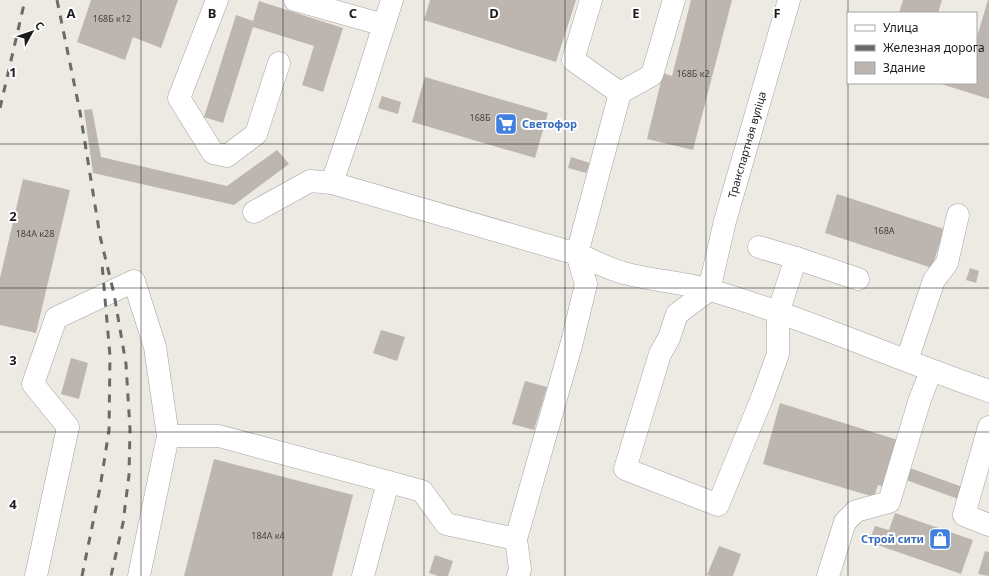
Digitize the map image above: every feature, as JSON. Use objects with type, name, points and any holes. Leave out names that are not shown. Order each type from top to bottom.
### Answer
[{"type":"street","points":[[218,0],[179,98],[213,153],[227,156],[256,134],[279,64]]},
{"type":"street","points":[[295,0],[384,25]]},
{"type":"street","points":[[332,183],[392,0]]},
{"type":"street","points":[[591,0],[573,60],[620,93]]},
{"type":"street","points":[[518,576],[520,569],[516,539],[572,342],[586,284],[576,254],[620,93],[652,75],[674,0]]},
{"type":"street","name":"Транспартная вуліца","points":[[709,290],[725,221],[789,0]]},
{"type":"street","points":[[254,212],[310,181],[332,183],[576,254],[624,273],[709,290],[778,313],[907,360],[931,371],[989,392]]},
{"type":"street","points":[[907,360],[934,280],[947,263],[958,215]]},
{"type":"street","points":[[759,247],[858,279]]},
{"type":"street","points":[[709,290],[677,314],[669,338],[660,354],[625,469],[718,505],[762,398],[778,354],[778,313],[796,258]]},
{"type":"street","points":[[36,576],[68,427],[33,384],[56,318],[134,281],[155,347],[168,436],[139,576]]},
{"type":"street","points":[[828,576],[845,522],[856,511],[889,502],[920,399],[931,371]]},
{"type":"street","points":[[989,427],[964,516],[989,524]]},
{"type":"street","points":[[168,436],[219,436],[422,491],[446,524],[516,539]]},
{"type":"street","points":[[363,576],[388,482]]},
{"type":"building","points":[[91,0],[178,0],[161,48],[133,37],[125,60],[77,42]]},
{"type":"building","points":[[430,0],[576,0],[556,62],[424,20]]},
{"type":"building","points":[[691,0],[732,0],[693,150],[647,139],[663,73],[672,76]]},
{"type":"building","points":[[903,0],[942,0],[938,12],[899,12]]},
{"type":"building","points":[[989,0],[989,99],[941,84],[977,84],[977,37]]},
{"type":"building","points":[[259,1],[343,28],[323,92],[302,85],[314,46],[253,27],[223,123],[204,117],[236,15],[253,21]]},
{"type":"building","points":[[425,77],[548,113],[535,158],[412,122]]},
{"type":"building","points":[[382,96],[401,102],[398,114],[378,108]]},
{"type":"building","points":[[92,109],[101,157],[227,186],[277,150],[289,164],[234,205],[93,173],[84,110]]},
{"type":"building","points":[[571,157],[590,163],[586,173],[568,168]]},
{"type":"building","points":[[23,179],[70,190],[36,333],[0,325],[0,278]]},
{"type":"building","points":[[837,194],[944,229],[932,268],[825,233]]},
{"type":"building","points":[[970,268],[979,271],[976,283],[966,280]]},
{"type":"building","points":[[381,330],[405,337],[397,361],[373,353]]},
{"type":"building","points":[[71,358],[88,363],[79,399],[61,394]]},
{"type":"building","points":[[525,381],[547,387],[534,430],[512,424]]},
{"type":"building","points":[[780,403],[901,441],[889,488],[878,485],[874,497],[763,464]]},
{"type":"building","points":[[214,459],[353,495],[332,576],[184,576]]},
{"type":"building","points":[[910,468],[965,488],[961,500],[906,480]]},
{"type":"building","points":[[895,513],[973,540],[961,574],[869,542],[875,526],[889,530]]},
{"type":"building","points":[[719,546],[741,554],[733,576],[707,575]]},
{"type":"building","points":[[985,551],[989,552],[989,576],[978,574]]},
{"type":"building","points":[[435,555],[453,561],[448,576],[438,576],[429,573]]},
{"type":"railway","points":[[0,108],[25,0]]},
{"type":"railway","points":[[57,0],[80,112],[100,236],[114,294],[126,364],[130,429],[129,475],[123,523],[111,576]]},
{"type":"railway","points":[[82,576],[100,488],[109,430],[110,356],[102,264]]},
{"type":"place","name":"Светофор","points":[[506,124]]},
{"type":"place","name":"Строй сити","points":[[940,539]]}]
